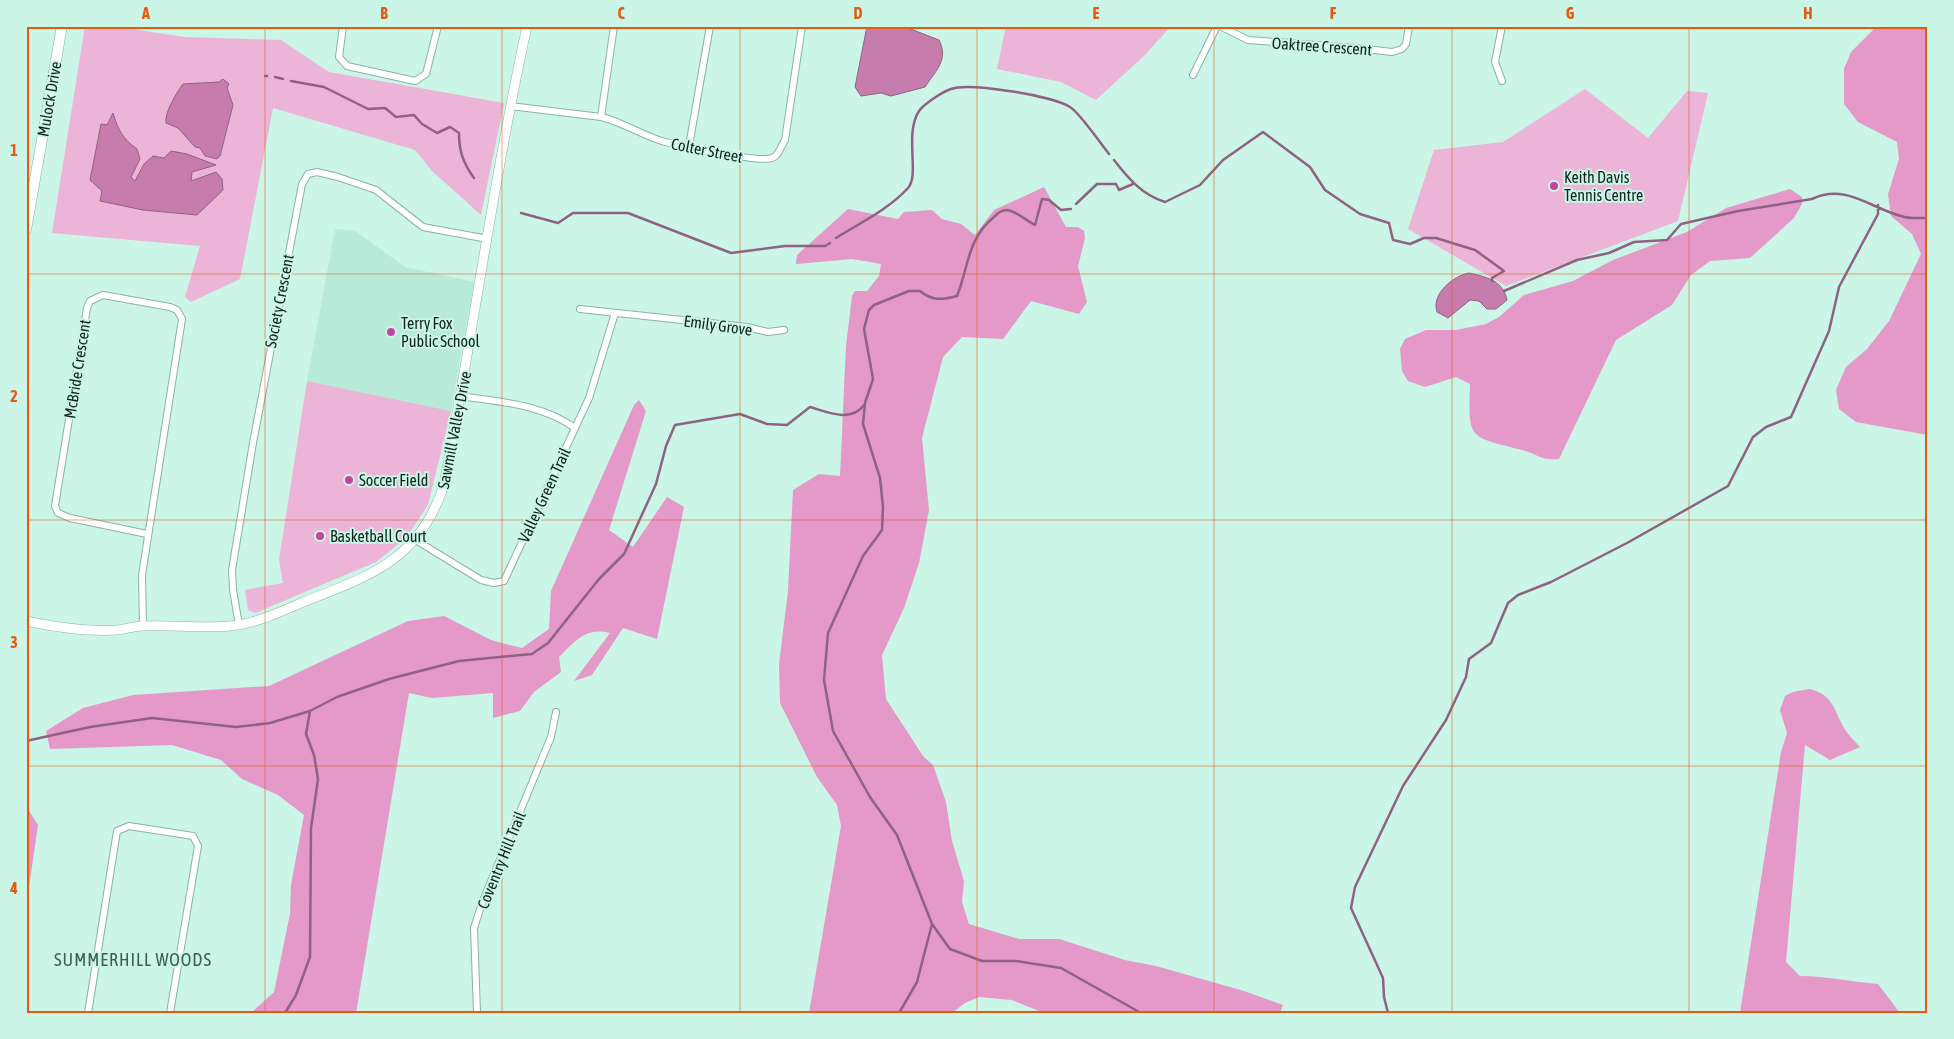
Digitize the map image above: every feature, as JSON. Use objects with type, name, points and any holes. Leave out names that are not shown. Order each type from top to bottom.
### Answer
[{"type":"main road","name":"Mulock Drive","points":[[26,230],[62,26]]},
{"type":"street","points":[[343,26],[339,57],[347,66],[415,81],[426,74],[438,26]]},
{"type":"street","name":"Sawmill Valley Drive","points":[[26,621],[85,630],[117,630],[143,626],[209,628],[239,625],[265,618],[354,583],[386,567],[414,539],[437,507],[444,485],[510,106],[527,26]]},
{"type":"street","points":[[600,117],[614,26]]},
{"type":"street","points":[[689,146],[710,26]]},
{"type":"street","name":"Colter Street","points":[[510,106],[600,117],[614,120],[665,142],[757,159],[773,158],[778,154],[785,140],[802,26]]},
{"type":"street","points":[[1193,75],[1218,26]]},
{"type":"street","name":"Oaktree Crescent","points":[[1218,26],[1248,40],[1392,52],[1402,49],[1406,44],[1409,26]]},
{"type":"street","points":[[1502,26],[1495,60],[1496,71],[1502,81]]},
{"type":"street","name":"Society Crescent","points":[[239,625],[233,590],[232,570],[258,416],[302,184],[308,174],[316,172],[338,176],[376,190],[423,227],[488,239]]},
{"type":"street","name":"McBride Crescent","points":[[143,626],[141,594],[147,534],[182,319],[177,310],[170,306],[103,296],[90,301],[87,308],[55,506],[58,513],[70,518],[147,534]]},
{"type":"street","points":[[580,309],[615,313]]},
{"type":"street","name":"Emily Grove","points":[[615,313],[747,327],[765,332],[784,330]]},
{"type":"street","name":"Valley Green Trail","points":[[414,539],[481,580],[494,583],[504,581],[589,398],[615,313]]},
{"type":"street","points":[[461,396],[540,410],[575,428]]},
{"type":"street","name":"Coventry Hill Trail","points":[[477,1013],[474,928],[550,736],[556,712]]},
{"type":"street","points":[[88,1013],[117,831],[129,826],[192,836],[198,846],[170,1013]]},
{"type":"shaded area","points":[[85,26],[113,26],[184,37],[281,40],[329,72],[504,103],[481,215],[432,171],[415,150],[273,108],[240,279],[191,302],[185,297],[200,246],[52,233]]},
{"type":"shaded area","points":[[867,26],[903,26],[939,40],[943,53],[942,59],[925,87],[891,96],[881,93],[861,96],[855,87]]},
{"type":"shaded area","points":[[1006,26],[1171,26],[1146,54],[1096,100],[1061,82],[997,69]]},
{"type":"shaded area","points":[[1877,26],[1928,26],[1928,435],[1856,422],[1839,409],[1836,390],[1846,367],[1867,349],[1889,321],[1921,254],[1912,234],[1891,216],[1888,194],[1899,159],[1897,142],[1858,122],[1844,104],[1844,69],[1851,52]]},
{"type":"shaded area","points":[[223,79],[229,84],[227,88],[233,105],[220,156],[217,159],[205,156],[200,148],[195,147],[178,128],[166,123],[166,119],[172,103],[183,84],[219,82]]},
{"type":"shaded area","name":"Keith Davis Tennis Centre","points":[[1585,89],[1648,138],[1687,91],[1708,93],[1678,221],[1506,286],[1408,229],[1434,150],[1503,142]]},
{"type":"shaded area","points":[[113,113],[122,134],[137,149],[140,159],[131,177],[135,181],[144,164],[153,156],[164,158],[171,151],[187,154],[216,165],[192,172],[191,181],[216,172],[222,179],[223,190],[197,215],[143,210],[100,201],[102,191],[90,180],[101,124],[107,125]]},
{"type":"shaded area","points":[[1044,187],[1066,227],[1078,227],[1084,231],[1085,238],[1078,266],[1087,302],[1079,314],[1031,301],[1003,339],[962,337],[943,357],[922,438],[929,510],[919,563],[904,608],[882,655],[886,699],[923,756],[933,765],[946,802],[952,841],[964,881],[962,902],[969,924],[1019,939],[1059,939],[1125,960],[1156,966],[1244,991],[1283,1005],[1280,1013],[1044,1013],[1012,1000],[979,997],[965,1003],[952,1013],[809,1013],[841,826],[837,805],[817,777],[780,703],[779,664],[788,591],[793,490],[819,474],[840,476],[846,346],[852,296],[855,291],[867,291],[879,276],[881,264],[852,259],[796,264],[797,255],[848,209],[898,219],[904,212],[932,210],[942,219],[961,224],[975,235],[994,210]]},
{"type":"shaded area","points":[[1790,189],[1802,197],[1802,204],[1794,218],[1750,258],[1710,261],[1691,275],[1672,305],[1616,340],[1559,459],[1543,458],[1491,442],[1475,433],[1470,416],[1470,384],[1456,377],[1425,387],[1408,381],[1402,371],[1400,349],[1405,339],[1426,330],[1456,330],[1486,324],[1499,317],[1524,295],[1573,281],[1613,260],[1687,232],[1726,208]]},
{"type":"shaded area","name":"Terry Fox Public School","points":[[335,229],[355,231],[405,267],[474,282],[451,411],[307,381]]},
{"type":"shaded area","points":[[1469,273],[1493,280],[1502,288],[1507,300],[1496,309],[1487,309],[1479,301],[1470,300],[1448,318],[1437,312],[1436,305],[1440,293],[1450,282]]},
{"type":"shaded area","points":[[307,381],[451,411],[428,505],[406,538],[376,562],[255,613],[248,610],[245,590],[283,583],[279,560]]},
{"type":"shaded area","points":[[639,400],[646,411],[609,530],[633,547],[667,497],[684,507],[657,639],[623,628],[592,675],[574,681],[610,633],[594,632],[587,634],[576,641],[559,657],[561,672],[534,692],[520,711],[493,718],[493,693],[432,698],[409,693],[356,1013],[251,1013],[274,992],[290,914],[291,885],[304,815],[278,795],[242,779],[221,760],[172,745],[50,749],[46,731],[83,708],[133,695],[269,686],[408,621],[444,616],[491,640],[522,648],[549,629],[551,591],[634,405]]},
{"type":"shaded area","points":[[1809,689],[1817,691],[1828,699],[1846,731],[1860,747],[1830,760],[1805,745],[1786,962],[1800,976],[1878,984],[1900,1013],[1740,1013],[1781,752],[1787,733],[1780,710],[1785,696],[1793,692]]},
{"type":"shaded area","points":[[26,806],[38,825],[26,908]]},
{"type":"waterway","points":[[275,77],[283,79]]},
{"type":"waterway","points":[[291,81],[324,87],[368,109],[385,108],[396,117],[414,115],[422,124],[437,133],[450,127],[459,133],[462,157],[474,178]]},
{"type":"waterway","points":[[836,238],[883,209],[908,188],[913,174],[912,142],[915,120],[919,111],[925,105],[938,95],[951,89],[975,87],[1011,91],[1061,103],[1070,107],[1079,115],[1109,154]]},
{"type":"waterway","points":[[1114,160],[1142,190],[1165,202],[1200,185],[1223,160],[1263,132],[1310,167],[1325,190],[1360,214],[1389,223],[1393,240],[1410,244],[1424,238],[1436,238],[1475,250],[1504,271],[1492,278],[1492,281]]},
{"type":"waterway","points":[[1076,204],[1097,184],[1116,184],[1119,190],[1133,184]]},
{"type":"waterway","points":[[1504,291],[1577,260],[1609,253],[1634,242],[1667,240],[1681,224],[1738,211],[1812,199],[1824,195],[1847,195],[1904,217],[1928,218]]},
{"type":"waterway","points":[[1071,209],[1061,210],[1049,200],[1042,199],[1035,225],[1014,212],[1001,211],[985,225],[979,234],[970,253],[957,296],[937,299],[929,297],[920,291],[909,291],[874,305],[869,310],[864,329],[873,379],[865,403],[863,424],[880,478],[883,507],[882,530],[863,556],[828,633],[824,680],[833,731],[870,797],[897,835],[932,924],[950,949],[982,961],[1016,961],[1061,968],[1141,1013]]},
{"type":"waterway","points":[[1388,1013],[1384,997],[1383,978],[1351,908],[1355,887],[1403,786],[1446,720],[1466,677],[1469,659],[1491,643],[1508,603],[1518,595],[1551,582],[1627,543],[1728,486],[1753,437],[1766,427],[1791,417],[1829,331],[1839,287],[1878,214],[1878,205]]},
{"type":"waterway","points":[[521,213],[558,223],[573,213],[628,213],[731,253],[785,246],[825,246],[830,243]]},
{"type":"waterway","points":[[26,741],[90,727],[152,718],[236,727],[270,723],[310,711],[337,697],[389,679],[459,661],[532,654],[548,643],[599,579],[624,554],[656,484],[666,446],[675,425],[740,414],[767,424],[787,425],[810,407],[838,415],[846,415],[852,414],[864,405]]},
{"type":"waterway","points":[[285,1013],[296,995],[310,957],[311,828],[318,779],[314,755],[306,734],[310,711]]},
{"type":"waterway","points":[[899,1013],[917,982],[932,924]]},
{"type":"place","name":"Keith Davis Tennis Centre","points":[[1554,186]]},
{"type":"place","name":"Terry Fox Public School","points":[[391,332]]},
{"type":"place","name":"Soccer Field","points":[[349,480]]},
{"type":"place","name":"Basketball Court","points":[[320,536]]},
{"type":"district","name":"SUMMERHILL WOODS","points":[[133,959]]}]
